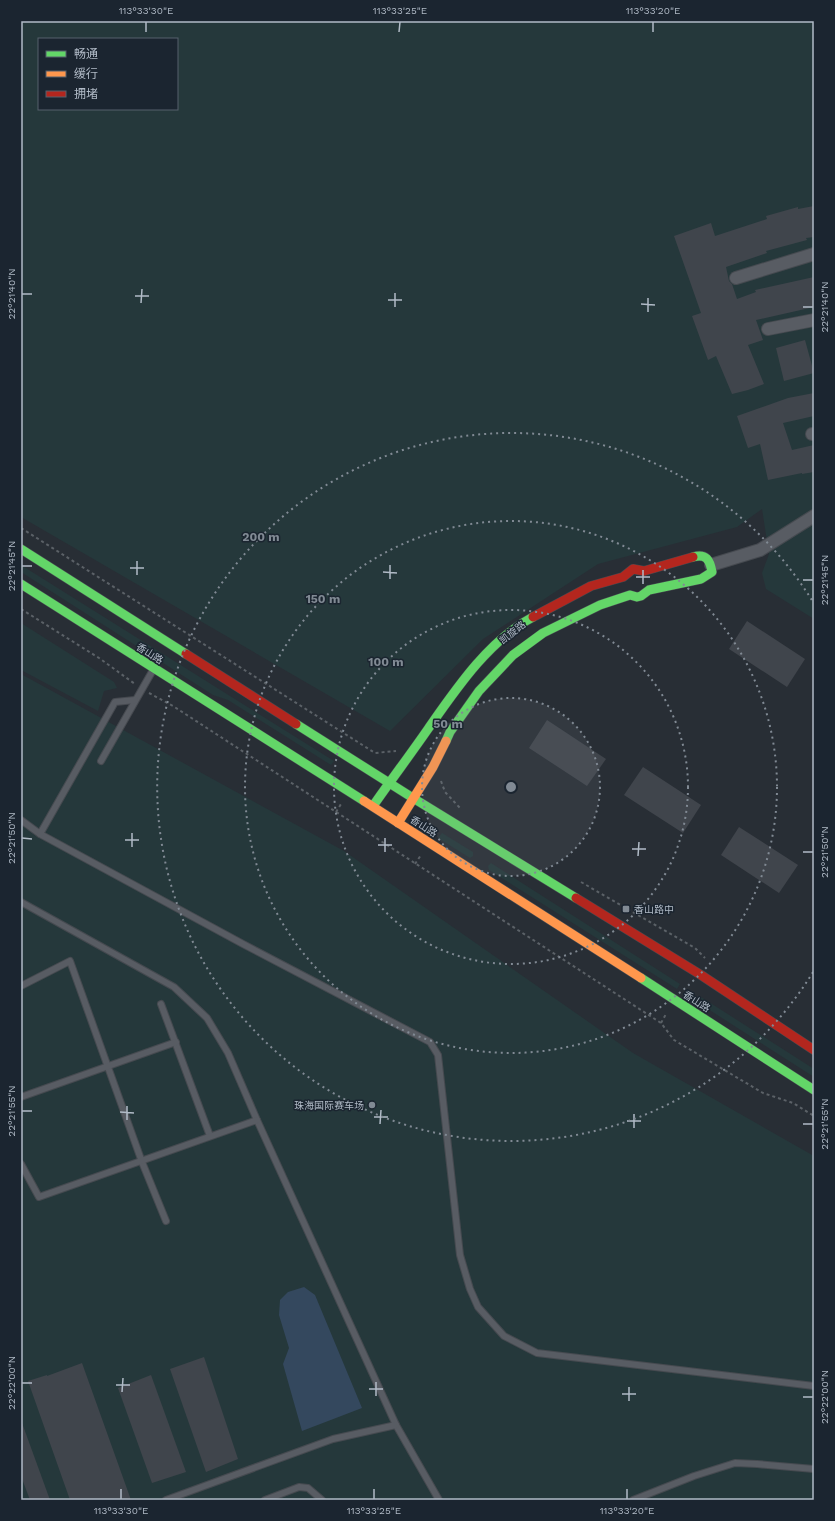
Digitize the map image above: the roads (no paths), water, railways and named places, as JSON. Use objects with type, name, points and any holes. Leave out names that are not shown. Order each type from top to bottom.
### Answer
[{"type":"main road","name":"香山路","points":[[21,549],[413,798],[701,975],[814,1050]]},
{"type":"main road","name":"凯旋路","points":[[373,806],[450,698],[490,650],[518,625],[591,586],[623,578],[629,570],[638,568],[644,571],[700,556],[707,558],[711,565],[712,572],[701,579],[649,590],[641,596],[637,597],[630,595],[600,605],[543,633],[513,655],[479,691],[450,732],[433,766],[398,823]]},
{"type":"main road","name":"香山路","points":[[21,584],[373,806],[814,1090]]},
{"type":"street","points":[[736,278],[814,254]]},
{"type":"street","points":[[768,329],[814,320]]},
{"type":"street","points":[[711,565],[760,550],[814,516]]},
{"type":"street","points":[[644,571],[651,581],[649,590]]},
{"type":"street","points":[[623,578],[623,587],[630,595]]},
{"type":"lane","points":[[101,761],[154,668]]},
{"type":"lane","points":[[40,834],[115,702],[135,700]]},
{"type":"lane","points":[[21,820],[40,834],[243,944],[430,1042],[438,1055],[460,1255],[470,1289],[478,1307],[504,1336],[537,1354],[814,1386]]},
{"type":"lane","points":[[21,902],[174,986],[206,1018],[225,1047],[396,1425],[438,1500]]},
{"type":"lane","points":[[21,986],[70,961],[142,1162],[166,1221]]},
{"type":"lane","points":[[161,1004],[210,1136]]},
{"type":"lane","points":[[21,1097],[176,1042]]},
{"type":"lane","points":[[21,1164],[39,1197],[142,1162],[257,1120]]},
{"type":"lane","points":[[166,1500],[333,1439],[396,1425]]},
{"type":"lane","points":[[633,1500],[694,1476],[735,1463],[814,1469]]},
{"type":"lane","points":[[265,1500],[299,1487],[308,1488],[322,1500]]},
{"type":"water","points":[[304,1287],[315,1295],[362,1408],[302,1431],[283,1364],[289,1348],[279,1315],[280,1300],[288,1292]]},
{"type":"place","name":"香山路中","points":[[626,909]]},
{"type":"place","name":"珠海国际赛车场","points":[[372,1105]]}]
